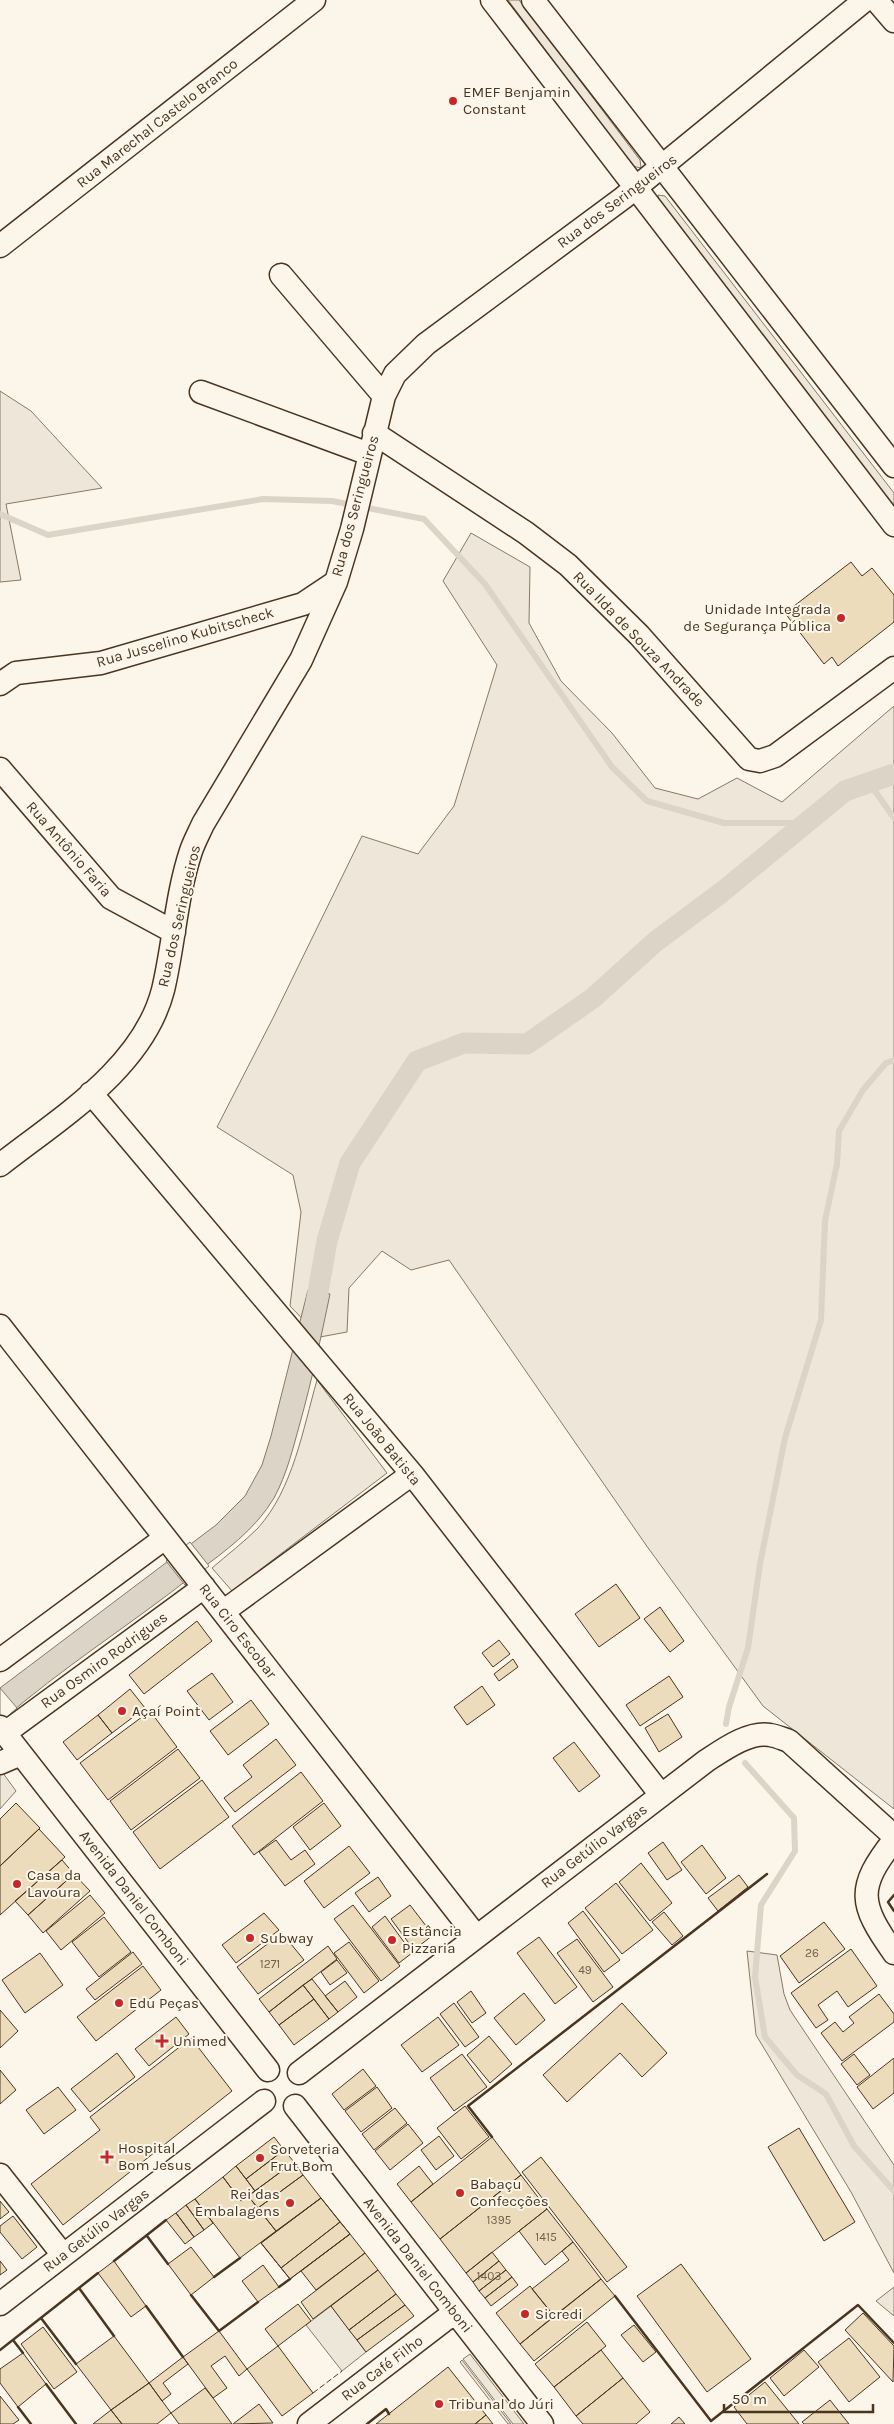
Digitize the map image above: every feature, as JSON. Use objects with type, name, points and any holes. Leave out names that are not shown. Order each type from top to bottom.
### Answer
[{"type":"street","name":"Rua Marechal Castelo Branco","points":[[0,246],[314,0]]},
{"type":"street","points":[[492,0],[894,525]]},
{"type":"street","points":[[533,0],[894,466]]},
{"type":"street","name":"Rua dos Seringueiros","points":[[0,1165],[91,1093],[130,1055],[146,1031],[162,991],[191,851],[204,824],[301,660],[336,582],[352,528],[384,396],[395,374],[426,344],[662,168],[865,0]]},
{"type":"street","points":[[876,0],[894,21]]},
{"type":"street","points":[[281,275],[384,396]]},
{"type":"street","points":[[200,392],[369,454]]},
{"type":"street","name":"Rua Ilda de Souza Andrade","points":[[374,433],[526,532],[568,565],[639,635],[749,759],[760,761],[775,756],[894,668]]},
{"type":"street","name":"Rua Juscelino Kubitscheck","points":[[0,684],[16,673],[102,663],[303,604],[336,582]]},
{"type":"street","name":"Rua Antônio Faria","points":[[0,769],[112,898],[174,932]]},
{"type":"street","name":"Rua João Batista","points":[[91,1093],[412,1474],[661,1795]]},
{"type":"street","name":"Rua Ciro Escobar","points":[[0,1326],[476,1936]]},
{"type":"street","points":[[224,1611],[412,1474]]},
{"type":"street","points":[[0,1660],[170,1544]]},
{"type":"street","name":"Rua Osmiro Rodrigues","points":[[3,1730],[200,1582]]},
{"type":"street","name":"Avenida Daniel Comboni","points":[[3,1730],[268,2070]]},
{"type":"street","name":"Rua Getúlio Vargas","points":[[299,2073],[720,1751],[751,1737],[769,1734],[789,1740],[894,1836]]},
{"type":"street","points":[[0,1763],[21,1754]]},
{"type":"street","points":[[894,1840],[880,1858],[868,1879],[867,1900],[872,1923],[894,1953]]},
{"type":"street","points":[[280,2065],[294,2068],[299,2073],[304,2084],[304,2090],[295,2106],[279,2110],[264,2101],[261,2095],[260,2082],[268,2070],[280,2065]]},
{"type":"street","name":"Rua Getúlio Vargas","points":[[0,2304],[264,2101]]},
{"type":"street","name":"Avenida Daniel Comboni","points":[[295,2106],[542,2424]]},
{"type":"street","points":[[0,2175],[64,2255]]},
{"type":"street","name":"Rua Café Filho","points":[[309,2424],[455,2312]]},
{"type":"shaded area","points":[[508,0],[519,0],[640,160],[641,168],[632,166]]},
{"type":"shaded area","points":[[658,195],[665,196],[894,493],[894,508],[659,202]]},
{"type":"shaded area","points":[[0,391],[31,411],[102,488],[6,504],[21,580],[0,582]]},
{"type":"shaded area","points":[[471,533],[530,567],[529,623],[561,681],[612,733],[655,788],[698,799],[737,778],[782,802],[894,706],[894,1809],[763,1706],[646,1545],[449,1260],[411,1270],[382,1251],[349,1288],[347,1332],[320,1337],[290,1306],[301,1212],[293,1175],[217,1127],[273,1018],[362,836],[418,854],[454,806],[497,665],[443,581]]},
{"type":"shaded area","points":[[308,1290],[330,1294],[312,1375],[292,1451],[279,1489],[266,1510],[249,1530],[228,1548],[172,1592],[47,1683],[0,1722],[0,1688],[216,1525],[245,1496],[262,1465],[271,1436]]},
{"type":"shaded area","points":[[317,1380],[387,1473],[232,1591],[212,1568],[258,1528],[280,1495],[295,1458]]},
{"type":"shaded area","points":[[0,1769],[16,1791],[0,1809]]},
{"type":"shaded area","points":[[747,1951],[777,1955],[784,1994],[790,2010],[894,2165],[894,2273],[851,2192],[756,2035]]},
{"type":"shaded area","points":[[894,2287],[894,2316],[876,2301]]},
{"type":"shaded area","points":[[331,2306],[366,2352],[342,2371],[306,2325]]},
{"type":"shaded area","points":[[470,2354],[524,2424],[513,2424],[463,2359]]},
{"type":"shaded area","points":[[462,2360],[511,2424],[508,2424],[460,2362]]},
{"type":"pier","points":[[190,1542],[209,1566],[185,1585],[166,1561]]},
{"type":"pier","points":[[0,1688],[17,1708],[0,1723]]},
{"type":"building","name":"Unidade Integrada de Segurança Pública","points":[[851,562],[862,576],[872,568],[894,595],[894,622],[838,666],[832,657],[824,664],[785,613]]},
{"type":"building","points":[[616,1584],[640,1618],[599,1647],[575,1614]]},
{"type":"building","points":[[660,1607],[684,1641],[670,1652],[644,1619]]},
{"type":"building","points":[[197,1621],[212,1641],[144,1694],[129,1675]]},
{"type":"building","points":[[499,1640],[510,1654],[493,1667],[482,1653]]},
{"type":"building","points":[[513,1659],[518,1667],[499,1681],[494,1674]]},
{"type":"building","points":[[212,1673],[233,1702],[209,1720],[187,1691]]},
{"type":"building","points":[[669,1676],[683,1697],[640,1726],[626,1705]]},
{"type":"building","points":[[482,1686],[495,1705],[467,1725],[454,1707]]},
{"type":"building","name":"Açaí Point","points":[[130,1689],[145,1708],[112,1733],[98,1715]]},
{"type":"building","points":[[251,1700],[269,1724],[228,1755],[210,1731]]},
{"type":"building","points":[[150,1711],[177,1747],[108,1800],[80,1763]]},
{"type":"building","points":[[668,1714],[682,1737],[659,1752],[645,1728]]},
{"type":"building","points":[[98,1715],[112,1733],[77,1760],[63,1742]]},
{"type":"building","points":[[276,1739],[296,1765],[235,1812],[224,1798],[252,1777],[243,1765]]},
{"type":"building","points":[[574,1742],[600,1776],[579,1792],[553,1758]]},
{"type":"building","points":[[178,1749],[200,1778],[131,1830],[110,1801]]},
{"type":"building","points":[[301,1772],[323,1801],[254,1855],[232,1826]]},
{"type":"building","points":[[202,1780],[229,1817],[160,1869],[133,1832]]},
{"type":"building","points":[[16,1803],[40,1828],[0,1866],[0,1819]]},
{"type":"building","points":[[324,1803],[341,1826],[310,1850],[293,1827]]},
{"type":"building","name":"Casa da Lavoura","points":[[39,1829],[65,1857],[0,1915],[0,1866]]},
{"type":"building","points":[[276,1840],[291,1860],[305,1850],[315,1864],[285,1886],[259,1852]]},
{"type":"building","points":[[663,1842],[682,1870],[667,1880],[648,1853]]},
{"type":"building","points":[[702,1845],[726,1878],[706,1894],[681,1862]]},
{"type":"building","points":[[349,1846],[370,1873],[324,1908],[304,1881]]},
{"type":"building","points":[[62,1860],[74,1874],[28,1915],[15,1901]]},
{"type":"building","points":[[641,1863],[672,1903],[650,1921],[619,1882]]},
{"type":"building","points":[[74,1874],[90,1891],[43,1933],[28,1915]]},
{"type":"building","points":[[739,1875],[748,1887],[718,1911],[708,1898]]},
{"type":"building","points":[[378,1877],[391,1896],[369,1912],[355,1893]]},
{"type":"building","points":[[616,1883],[653,1930],[622,1954],[585,1908]]},
{"type":"building","points":[[90,1895],[105,1913],[61,1950],[46,1931]]},
{"type":"building","points":[[353,1905],[400,1966],[381,1981],[334,1919]]},
{"type":"building","points":[[410,1905],[433,1935],[414,1950],[391,1919]]},
{"type":"building","points":[[583,1911],[620,1960],[604,1972],[568,1923]]},
{"type":"building","points":[[664,1912],[683,1936],[672,1945],[652,1922]]},
{"type":"building","name":"Subway","points":[[264,1913],[279,1930],[236,1963],[222,1945]]},
{"type":"building","name":"Estância Pizzaria","points":[[385,1916],[412,1953],[399,1963],[372,1927]]},
{"type":"building","points":[[104,1917],[131,1952],[99,1977],[72,1942]]},
{"type":"building","points":[[824,1922],[845,1949],[799,1983],[780,1956]]},
{"type":"building","points":[[282,1933],[304,1960],[258,1994],[237,1967]]},
{"type":"building","points":[[539,1937],[577,1987],[555,2004],[517,1953]]},
{"type":"building","points":[[577,1939],[613,1987],[593,2002],[557,1953]]},
{"type":"building","points":[[349,1942],[379,1981],[364,1993],[334,1953]]},
{"type":"building","points":[[328,1946],[337,1959],[269,2012],[259,1999]]},
{"type":"building","points":[[851,1949],[877,1986],[848,2007],[837,1991],[818,2005],[828,2020],[816,2028],[791,1993]]},
{"type":"building","points":[[133,1952],[142,1964],[95,2000],[86,1989]]},
{"type":"building","points":[[40,1953],[63,1985],[25,2013],[2,1980]]},
{"type":"building","points":[[337,1960],[347,1973],[330,1985],[321,1972]]},
{"type":"building","name":"Edu Peças","points":[[143,1966],[161,1990],[96,2041],[77,2017]]},
{"type":"building","points":[[312,1979],[338,2012],[329,2019],[303,1985]]},
{"type":"building","points":[[345,1981],[357,1997],[338,2012],[325,1996]]},
{"type":"building","points":[[303,1985],[314,1999],[279,2025],[269,2012]]},
{"type":"building","points":[[471,1991],[486,2013],[472,2023],[457,2002]]},
{"type":"building","points":[[524,1993],[545,2020],[516,2045],[494,2018]]},
{"type":"building","points":[[879,1994],[894,2014],[894,2022],[842,2061],[821,2033],[835,2022],[843,2032],[854,2023],[849,2017]]},
{"type":"building","points":[[314,1999],[329,2019],[294,2045],[279,2025]]},
{"type":"building","points":[[454,2003],[479,2037],[465,2047],[440,2014]]},
{"type":"building","points":[[622,2003],[667,2053],[642,2077],[620,2053],[567,2102],[543,2075]]},
{"type":"building","points":[[0,2010],[18,2031],[0,2048]]},
{"type":"building","name":"Unimed","points":[[176,2017],[189,2034],[149,2066],[135,2049]]},
{"type":"building","points":[[438,2017],[459,2045],[422,2072],[401,2045]]},
{"type":"building","points":[[489,2036],[512,2064],[490,2083],[467,2055]]},
{"type":"building","name":"Hospital Bom Jesus","points":[[191,2038],[232,2091],[63,2225],[31,2184],[100,2130],[90,2117]]},
{"type":"building","points":[[117,2053],[135,2077],[90,2112],[71,2089]]},
{"type":"building","points":[[462,2054],[487,2087],[454,2111],[430,2078]]},
{"type":"building","points":[[854,2054],[870,2075],[857,2085],[841,2064]]},
{"type":"building","points":[[894,2058],[894,2093],[873,2109],[857,2087]]},
{"type":"building","points":[[363,2069],[376,2086],[344,2110],[332,2094]]},
{"type":"building","points":[[0,2070],[16,2090],[0,2104]]},
{"type":"building","points":[[58,2087],[76,2110],[44,2134],[26,2110]]},
{"type":"building","points":[[377,2087],[392,2108],[361,2132],[345,2111]]},
{"type":"building","points":[[465,2106],[489,2137],[461,2159],[437,2128]]},
{"type":"building","points":[[395,2108],[407,2123],[374,2150],[362,2134]]},
{"type":"building","points":[[408,2124],[423,2143],[390,2170],[375,2151]]},
{"type":"building","points":[[799,2128],[855,2222],[824,2241],[768,2147]]},
{"type":"building","points":[[439,2136],[454,2156],[436,2170],[421,2150]]},
{"type":"building","name":"Sorveteria Frut Bom","points":[[274,2137],[284,2150],[246,2179],[236,2166]]},
{"type":"building","name":"Babaçu Confecções","points":[[492,2137],[521,2175],[440,2239],[411,2202]]},
{"type":"building","points":[[284,2150],[294,2162],[255,2191],[246,2179]]},
{"type":"building","points":[[541,2157],[627,2267],[607,2282],[522,2172]]},
{"type":"building","points":[[294,2162],[303,2175],[258,2208],[248,2196]]},
{"type":"building","points":[[236,2166],[255,2191],[241,2201],[223,2177]]},
{"type":"building","points":[[419,2166],[433,2184],[411,2202],[397,2184]]},
{"type":"building","name":"Rei das Embalagens","points":[[303,2175],[321,2198],[276,2231],[258,2208]]},
{"type":"building","points":[[521,2175],[547,2209],[466,2273],[440,2239]]},
{"type":"building","points":[[223,2177],[241,2201],[248,2196],[276,2231],[240,2258],[195,2199]]},
{"type":"building","points":[[321,2198],[340,2222],[281,2268],[261,2243]]},
{"type":"building","points":[[321,2198],[350,2234],[290,2279],[261,2243]]},
{"type":"building","points":[[195,2199],[213,2223],[204,2230],[186,2205]]},
{"type":"building","points":[[0,2201],[9,2212],[0,2219]]},
{"type":"building","points":[[186,2205],[204,2230],[194,2237],[176,2213]]},
{"type":"building","points":[[547,2209],[573,2242],[545,2265],[519,2231]]},
{"type":"building","points":[[176,2213],[194,2237],[185,2244],[166,2220]]},
{"type":"building","points":[[13,2216],[37,2247],[22,2259],[0,2232],[0,2226]]},
{"type":"building","points":[[340,2222],[350,2234],[290,2279],[281,2268]]},
{"type":"building","points":[[350,2234],[365,2253],[316,2290],[301,2271]]},
{"type":"building","points":[[573,2242],[601,2279],[554,2316],[532,2289],[569,2260],[562,2251]]},
{"type":"building","points":[[191,2247],[214,2277],[191,2295],[168,2264]]},
{"type":"building","points":[[492,2252],[499,2261],[473,2282],[466,2273]]},
{"type":"building","points":[[365,2253],[378,2270],[313,2319],[301,2302]]},
{"type":"building","points":[[0,2261],[7,2270],[0,2275]]},
{"type":"building","points":[[114,2261],[146,2306],[131,2317],[98,2273]]},
{"type":"building","points":[[499,2261],[506,2270],[479,2291],[473,2282]]},
{"type":"building","points":[[681,2264],[751,2359],[707,2392],[637,2296]]},
{"type":"building","points":[[263,2265],[279,2287],[258,2302],[242,2281]]},
{"type":"building","points":[[378,2270],[396,2294],[349,2330],[331,2306]]},
{"type":"building","points":[[506,2270],[512,2277],[485,2298],[479,2291]]},
{"type":"building","points":[[512,2277],[518,2285],[491,2306],[485,2298]]},
{"type":"building","points":[[601,2279],[615,2296],[534,2361],[520,2344]]},
{"type":"building","name":"Sicredi","points":[[530,2286],[554,2316],[520,2344],[496,2313]]},
{"type":"building","points":[[396,2294],[405,2305],[357,2340],[349,2330]]},
{"type":"building","points":[[298,2304],[311,2321],[278,2346],[265,2329]]},
{"type":"building","points":[[405,2305],[414,2316],[366,2352],[357,2340]]},
{"type":"building","points":[[863,2313],[894,2346],[893,2382],[845,2330]]},
{"type":"building","points":[[587,2322],[606,2346],[554,2387],[535,2364]]},
{"type":"building","points":[[634,2325],[656,2352],[643,2362],[621,2335]]},
{"type":"building","points":[[43,2327],[77,2372],[54,2389],[21,2344]]},
{"type":"building","points":[[219,2331],[247,2369],[239,2376],[225,2356],[211,2366],[227,2388],[213,2398],[183,2357]]},
{"type":"building","points":[[114,2336],[149,2383],[111,2410],[76,2364]]},
{"type":"building","points":[[849,2338],[880,2377],[849,2402],[818,2362]]},
{"type":"building","points":[[278,2346],[313,2393],[282,2416],[247,2369]]},
{"type":"building","points":[[601,2350],[623,2378],[576,2416],[554,2387]]},
{"type":"building","points":[[804,2350],[819,2367],[784,2396],[770,2378]]},
{"type":"building","points":[[23,2353],[46,2384],[18,2407],[0,2383],[0,2369]]},
{"type":"building","points":[[183,2357],[188,2364],[163,2383],[171,2394],[162,2401],[149,2383]]},
{"type":"building","name":"Tribunal do Júri","points":[[448,2367],[486,2415],[475,2424],[376,2424]]},
{"type":"building","points":[[623,2378],[650,2412],[636,2424],[583,2424],[576,2416]]},
{"type":"building","points":[[765,2382],[799,2424],[747,2424],[734,2407]]},
{"type":"building","points":[[149,2383],[171,2413],[157,2424],[122,2424],[111,2410]]},
{"type":"building","points":[[205,2388],[232,2424],[179,2424],[171,2413]]},
{"type":"building","points":[[0,2396],[19,2420],[13,2424],[0,2424]]},
{"type":"building","points":[[830,2400],[849,2424],[804,2424],[802,2422]]},
{"type":"building","points":[[259,2404],[273,2423],[233,2424]]},
{"type":"building","points":[[111,2410],[122,2424],[93,2424]]},
{"type":"building","points":[[486,2415],[493,2424],[475,2424]]},
{"type":"building","points":[[679,2417],[685,2424],[671,2424]]},
{"type":"waterway","points":[[0,514],[48,535],[263,499],[332,501],[424,519],[485,584],[612,767],[647,801],[724,823],[808,823]]},
{"type":"waterway","points":[[313,1320],[327,1241],[350,1163],[417,1061],[464,1043],[527,1044],[593,998],[655,942],[722,892],[845,791],[894,774]]},
{"type":"waterway","points":[[877,780],[875,791],[894,818]]},
{"type":"waterway","points":[[726,1724],[729,1707],[748,1648],[760,1564],[785,1438],[821,1320],[825,1221],[837,1164],[839,1131],[863,1090],[886,1063],[894,1060]]},
{"type":"waterway","points":[[745,1763],[794,1818],[795,1851],[761,1905],[755,1977],[765,2037],[797,2075],[826,2094],[854,2146],[894,2191]]},
{"type":"fence","points":[[313,2393],[342,2371]]},
{"type":"wall","points":[[492,2137],[468,2106],[767,1874]]},
{"type":"wall","points":[[894,1895],[888,1902],[894,1911]]},
{"type":"wall","points":[[114,2261],[166,2220]]},
{"type":"wall","points":[[147,2236],[168,2264]]},
{"type":"wall","points":[[214,2277],[240,2258]]},
{"type":"wall","points":[[0,2350],[98,2273]]},
{"type":"wall","points":[[279,2287],[290,2279]]},
{"type":"wall","points":[[79,2288],[114,2336]]},
{"type":"wall","points":[[191,2295],[219,2331],[258,2302]]},
{"type":"wall","points":[[615,2296],[711,2421],[858,2305],[894,2343]]},
{"type":"wall","points":[[146,2306],[183,2357]]},
{"type":"wall","points":[[41,2318],[76,2364]]},
{"type":"wall","points":[[13,2340],[23,2353]]},
{"type":"wall","points":[[46,2384],[76,2424]]},
{"type":"wall","points":[[18,2407],[31,2424]]},
{"type":"wall","points":[[367,2424],[386,2409],[389,2414]]},
{"type":"place","name":"EMEF Benjamin Constant","points":[[453,101]]},
{"type":"place","name":"Unidade Integrada de Segurança Pública","points":[[841,618]]},
{"type":"place","name":"Açaí Point","points":[[122,1711]]},
{"type":"place","name":"Casa da Lavoura","points":[[17,1884]]},
{"type":"place","name":"Subway","points":[[250,1938]]},
{"type":"place","name":"Estância Pizzaria","points":[[392,1940]]},
{"type":"place","name":"Edu Peças","points":[[119,2003]]},
{"type":"place","name":"Unimed","points":[[162,2041]]},
{"type":"place","name":"Hospital Bom Jesus","points":[[107,2157]]},
{"type":"place","name":"Sorveteria Frut Bom","points":[[260,2158]]},
{"type":"place","name":"Babaçu Confecções","points":[[460,2193]]},
{"type":"place","name":"Rei das Embalagens","points":[[290,2203]]},
{"type":"place","name":"Sicredi","points":[[525,2314]]},
{"type":"place","name":"Tribunal do Júri","points":[[439,2404]]}]
